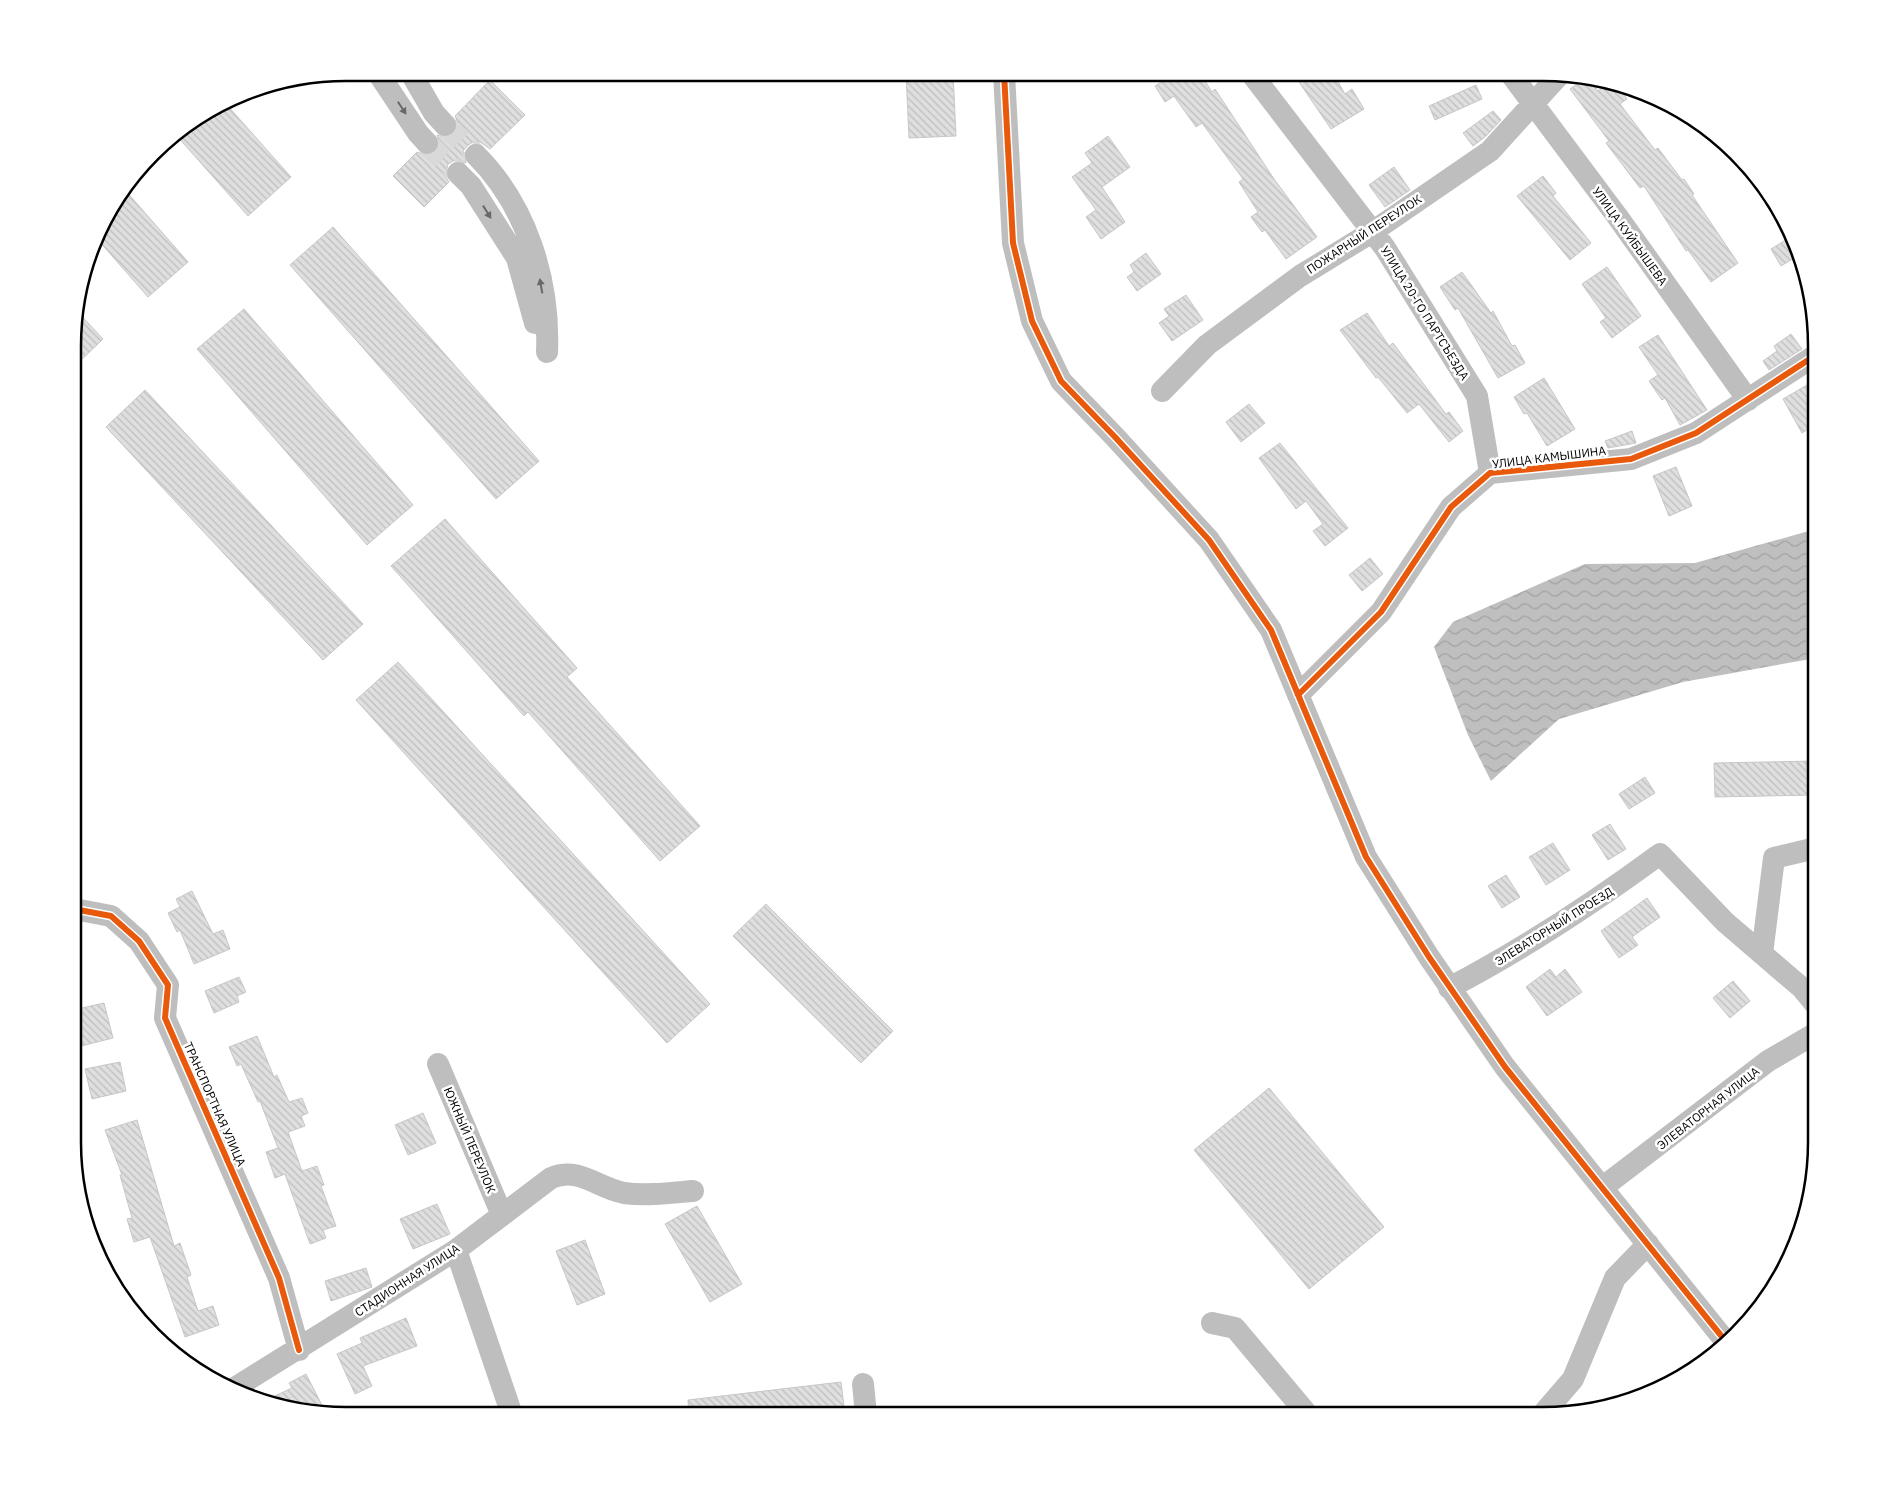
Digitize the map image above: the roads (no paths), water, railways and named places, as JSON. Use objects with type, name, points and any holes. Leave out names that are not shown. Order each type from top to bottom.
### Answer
[{"type":"street","points":[[384,81],[418,133],[427,143]]},
{"type":"street","points":[[416,81],[434,113],[445,125]]},
{"type":"street","points":[[1004,81],[1013,243],[1032,321],[1061,381],[1209,540],[1271,630],[1366,858],[1449,988],[1505,1067],[1722,1337]]},
{"type":"street","name":"УЛИЦА 20-ГО ПАРТСЪЕЗДА","points":[[1257,81],[1385,248],[1477,396],[1490,473]]},
{"type":"street","name":"УЛИЦА КУЙБЫШЕВА","points":[[1516,81],[1617,216],[1748,400]]},
{"type":"street","name":"ПОЖАРНЫЙ ПЕРЕУЛОК","points":[[1162,391],[1208,345],[1300,276],[1372,232],[1490,151],[1554,82]]},
{"type":"street","points":[[458,173],[471,186],[516,258],[535,322],[548,352],[545,307],[533,246],[522,218],[491,170],[476,155]]},
{"type":"street","name":"УЛИЦА КАМЫШИНА","points":[[1298,694],[1381,612],[1451,507],[1490,473],[1631,459],[1696,433],[1808,360]]},
{"type":"street","points":[[1762,954],[1774,858],[1808,850]]},
{"type":"street","name":"ЭЛЕВАТОРНЫЙ ПРОЕЗД","points":[[1449,988],[1499,962],[1590,906],[1660,854],[1725,922],[1808,995]]},
{"type":"street","name":"ТРАНСПОРТНАЯ УЛИЦА","points":[[81,910],[110,916],[139,941],[168,985],[165,1018],[279,1278],[299,1350]]},
{"type":"street","name":"ЭЛЕВАТОРНАЯ УЛИЦА","points":[[1603,1187],[1768,1061],[1808,1038]]},
{"type":"street","name":"ЮЖНЫЙ ПЕРЕУЛОК","points":[[438,1064],[502,1215]]},
{"type":"street","name":"СТАДИОННАЯ УЛИЦА","points":[[240,1385],[299,1350],[456,1250],[550,1178],[567,1174],[579,1175],[622,1192],[655,1194],[693,1191]]},
{"type":"street","points":[[1550,1407],[1573,1379],[1615,1278],[1648,1244]]},
{"type":"street","points":[[456,1250],[509,1407]]},
{"type":"street","points":[[1212,1323],[1235,1328],[1301,1407]]},
{"type":"street","points":[[862,1384],[865,1407]]},
{"type":"water","points":[[1808,531],[1808,659],[1683,682],[1559,719],[1491,781],[1468,735],[1434,647],[1453,622],[1585,564],[1695,563]]},
{"type":"tunnel","points":[[445,125],[476,155]]},
{"type":"tunnel","points":[[427,143],[458,173]]}]
